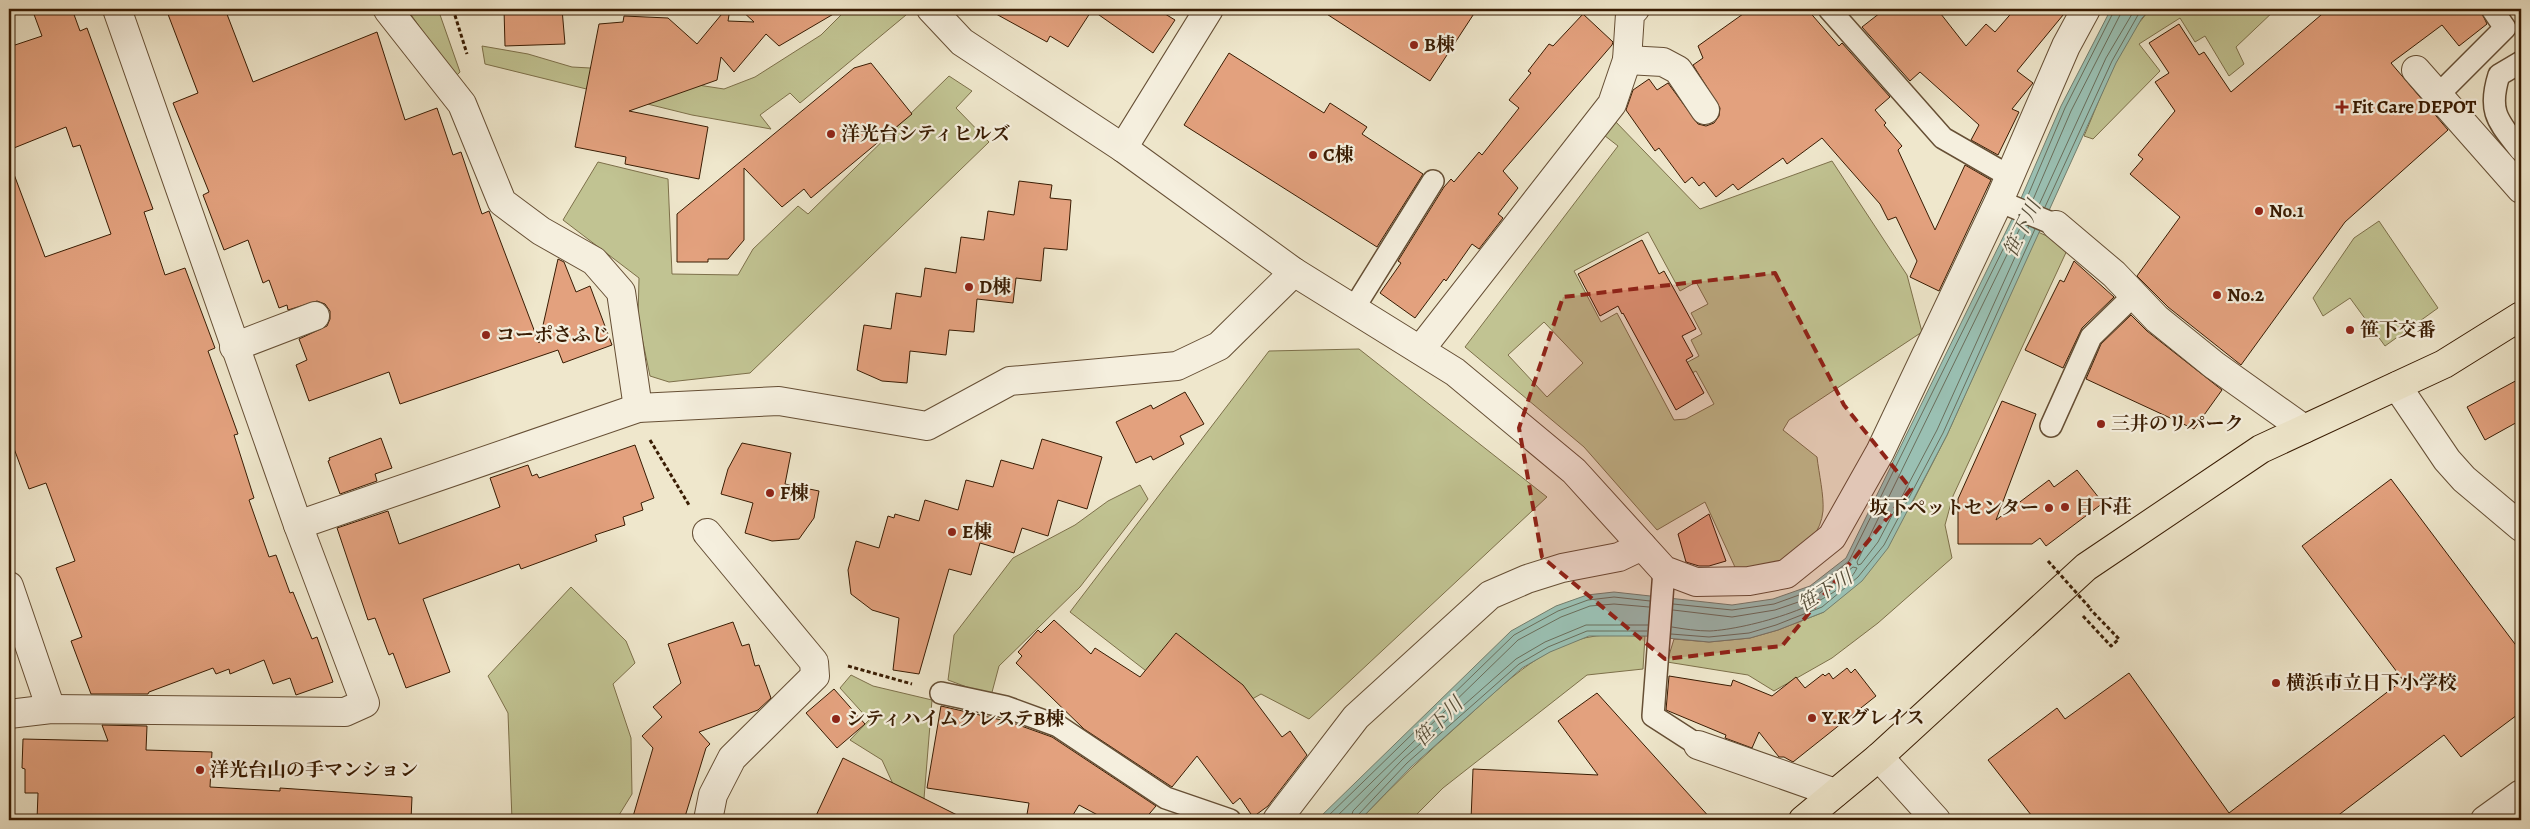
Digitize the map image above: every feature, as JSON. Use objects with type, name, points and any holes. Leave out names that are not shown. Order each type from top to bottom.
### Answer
[{"type":"main road","points":[[1803,820],[1879,757],[2086,567],[2261,449],[2444,364],[2521,316]]},
{"type":"street","points":[[9,714],[51,709],[345,712],[365,703],[234,347],[117,9]]},
{"type":"street","points":[[932,9],[962,42],[1123,148],[1294,272],[1455,372],[1574,471],[1642,546],[1663,579],[1696,582],[1749,581],[1786,574],[1832,537],[1880,452],[2003,203],[2009,176],[2066,46],[2086,9]]},
{"type":"street","points":[[1123,148],[1209,9]]},
{"type":"street","points":[[1420,350],[1612,104],[1627,60],[1630,14],[1636,9]]},
{"type":"street","points":[[388,10],[462,104],[502,202],[541,231],[594,261],[621,292],[638,408]]},
{"type":"street","points":[[1627,60],[1663,62],[1678,70],[1705,110]]},
{"type":"street","points":[[2416,70],[2521,189]]},
{"type":"street","points":[[2056,225],[2114,274],[2157,319],[2214,365],[2304,429]]},
{"type":"street","points":[[298,525],[638,408],[779,401],[927,426],[1010,381],[1177,366],[1219,346],[1294,272]]},
{"type":"street","points":[[234,347],[315,316]]},
{"type":"street","points":[[2397,386],[2447,460],[2464,479],[2521,527]]},
{"type":"street","points":[[707,533],[814,662],[815,676],[732,758],[713,795],[708,820]]},
{"type":"street","points":[[1277,820],[1356,717],[1490,595],[1527,579],[1562,568],[1619,556],[1642,546]]},
{"type":"street","points":[[9,586],[51,709]]},
{"type":"street","points":[[1698,745],[1738,761],[1799,779],[1834,793]]},
{"type":"street","points":[[1879,757],[1936,820]]},
{"type":"street","points":[[2486,820],[2521,794]]},
{"type":"lane","points":[[1829,9],[1943,138],[2009,176]]},
{"type":"lane","points":[[2438,94],[2505,28],[2492,9]]},
{"type":"lane","points":[[2521,62],[2499,75],[2493,94],[2498,122],[2521,151]]},
{"type":"lane","points":[[1354,308],[1433,181]]},
{"type":"lane","points":[[2003,203],[2056,225]]},
{"type":"lane","points":[[2050,426],[2091,337],[2134,295]]},
{"type":"lane","points":[[1663,579],[1653,716],[1698,745]]},
{"type":"lane","points":[[941,693],[1006,707],[1058,726],[1166,798],[1230,820]]},
{"type":"path","points":[[638,408],[654,449],[707,533]]},
{"type":"path","points":[[2048,561],[2119,639],[2111,646],[2079,612]]},
{"type":"path","points":[[814,662],[856,668],[941,693]]},
{"type":"highlighted area","points":[[1775,273],[1844,405],[1911,489],[1782,646],[1665,659],[1542,557],[1519,428],[1563,297]]},
{"type":"green space","points":[[407,9],[438,9],[460,72],[455,77]]},
{"type":"green space","points":[[847,9],[900,9],[906,15],[800,103],[790,93],[760,115],[771,129],[692,115],[485,64],[482,46],[528,54],[572,67],[663,72],[698,85],[724,89],[755,77],[821,35]]},
{"type":"green space","points":[[2151,9],[2276,9],[2236,47],[2244,64],[2229,76],[2205,36],[2195,42],[2180,18],[2139,44],[2160,71],[2093,139],[2084,136],[2121,52],[2130,36]]},
{"type":"green space","points":[[949,76],[972,91],[956,108],[989,142],[750,373],[669,382],[650,376],[638,319],[639,278],[563,220],[598,162],[668,179],[672,274],[738,275],[753,249],[798,206],[808,214]]},
{"type":"green space","points":[[1614,120],[1700,209],[1832,161],[1907,275],[1922,332],[1789,420],[1783,430],[1817,457],[1823,505],[1820,525],[1813,537],[1792,555],[1740,578],[1705,502],[1657,530],[1584,447],[1465,347],[1618,146],[1600,132]],"holes":[[[1648,232],[1680,291],[1696,282],[1708,304],[1691,313],[1702,334],[1691,340],[1699,356],[1671,371],[1676,381],[1696,371],[1714,404],[1686,419],[1674,420],[1617,313],[1601,322],[1574,271]],[[1544,322],[1583,363],[1547,397],[1508,355]]]},
{"type":"green space","points":[[2379,221],[2438,308],[2385,346],[2350,298],[2323,316],[2313,298],[2354,238]]},
{"type":"green space","points":[[2038,232],[2069,246],[1953,496],[1945,525],[1952,558],[1878,623],[1832,658],[1774,691],[1748,675],[1667,662],[1674,639],[1709,642],[1750,638],[1778,630],[1824,612],[1911,505],[1947,435]]},
{"type":"green space","points":[[1359,349],[1547,497],[1309,719],[1261,694],[1212,722],[1070,612],[1269,351]]},
{"type":"green space","points":[[1140,485],[1148,499],[1080,587],[999,666],[991,696],[948,680],[954,635],[1013,558],[1075,525],[1108,501]]},
{"type":"green space","points":[[571,587],[626,641],[635,663],[613,684],[631,738],[632,794],[616,820],[512,820],[508,713],[488,676]]},
{"type":"green space","points":[[1607,635],[1645,636],[1643,669],[1587,675],[1443,788],[1411,820],[1360,820],[1437,744],[1495,691],[1529,664],[1566,644],[1586,638]]},
{"type":"green space","points":[[851,675],[873,686],[932,700],[923,811],[898,795],[882,760],[850,740],[869,720],[840,688]]},
{"type":"water","name":"笹下川","points":[[2111,9],[2151,9],[2142,18],[2116,63],[1947,435],[1888,548],[1862,581],[1824,612],[1778,630],[1750,638],[1709,642],[1645,636],[1589,636],[1550,652],[1522,668],[1411,767],[1360,820],[1317,820],[1511,631],[1556,606],[1587,595],[1614,592],[1732,605],[1773,599],[1810,586],[1846,558],[2012,219],[2061,106]]},
{"type":"building","points":[[32,9],[72,9],[80,31],[87,28],[153,209],[144,212],[165,275],[185,268],[215,348],[208,351],[238,434],[234,435],[254,498],[249,500],[269,557],[276,555],[290,593],[293,592],[312,639],[317,637],[333,682],[296,695],[290,678],[273,684],[264,660],[230,674],[229,669],[216,674],[213,668],[148,694],[91,694],[71,641],[82,637],[56,568],[75,561],[46,483],[29,489],[9,435],[9,169],[12,169],[45,257],[111,234],[80,145],[73,147],[66,127],[9,150],[9,47],[42,36]]},
{"type":"building","points":[[166,9],[225,9],[253,82],[377,32],[405,120],[437,108],[453,155],[461,152],[482,214],[489,211],[539,343],[558,259],[564,262],[576,292],[590,286],[612,345],[563,363],[558,350],[400,404],[389,372],[309,401],[296,365],[307,360],[299,339],[327,326],[330,319],[330,311],[325,304],[317,301],[288,310],[287,305],[279,308],[269,280],[263,283],[248,240],[224,250],[203,195],[209,192],[173,103],[198,93]]},
{"type":"building","points":[[504,9],[562,9],[565,44],[505,46]]},
{"type":"building","points":[[726,9],[730,9],[728,21],[754,22],[740,9],[842,9],[779,46],[766,34],[734,72],[721,57],[717,80],[629,111],[708,127],[699,179],[625,164],[626,157],[575,147],[599,24],[623,22],[624,16],[668,18],[697,44]]},
{"type":"building","points":[[987,9],[1157,9],[1175,20],[1153,53],[1092,10],[1068,47],[1050,36],[1047,42]]},
{"type":"building","name":"B棟","points":[[1319,9],[1477,9],[1430,81]]},
{"type":"building","points":[[1750,9],[1807,9],[1839,46],[1842,43],[1890,97],[1875,110],[1886,123],[1884,125],[1902,146],[1898,150],[1935,230],[1965,165],[1991,180],[1939,291],[1910,277],[1917,261],[1896,217],[1888,220],[1880,204],[1822,138],[1787,164],[1783,158],[1738,190],[1733,184],[1716,197],[1704,182],[1699,186],[1692,177],[1685,183],[1659,148],[1655,151],[1626,110],[1633,90],[1649,79],[1657,90],[1668,83],[1698,124],[1706,126],[1714,123],[1719,116],[1720,108],[1693,65],[1703,58],[1698,46]]},
{"type":"building","points":[[1885,9],[1937,9],[1966,46],[1986,24],[1995,32],[2015,9],[2068,9],[2017,71],[2033,83],[2012,109],[2019,112],[1998,155],[1971,140],[1979,125],[1920,72],[1910,81],[1862,27]]},
{"type":"building","points":[[2328,9],[2480,9],[2487,24],[2459,46],[2442,25],[2391,63],[2448,130],[2345,222],[2241,365],[2168,307],[2137,276],[2180,217],[2130,174],[2143,159],[2138,155],[2175,111],[2155,82],[2169,73],[2149,43],[2179,24],[2199,55],[2204,52],[2231,92]]},
{"type":"building","points":[[1583,14],[1613,42],[1612,45],[1503,171],[1518,188],[1498,214],[1503,218],[1479,249],[1472,244],[1446,281],[1444,279],[1415,318],[1380,293],[1401,263],[1398,261],[1444,187],[1451,179],[1454,182],[1479,152],[1482,155],[1519,108],[1509,100],[1531,73],[1528,71],[1549,44],[1553,46]]},
{"type":"building","name":"C棟","points":[[1229,53],[1324,113],[1330,103],[1367,127],[1362,134],[1423,174],[1377,247],[1184,125]]},
{"type":"building","points":[[871,63],[912,114],[811,198],[804,189],[782,207],[744,168],[744,240],[728,259],[708,259],[708,262],[677,262],[677,214],[854,68]]},
{"type":"building","name":"D棟","points":[[1019,181],[1052,185],[1050,198],[1071,200],[1067,250],[1044,248],[1041,281],[1016,278],[1013,303],[977,299],[974,332],[949,330],[946,355],[910,351],[907,383],[882,381],[857,370],[864,325],[891,329],[896,293],[921,297],[925,268],[956,273],[961,237],[984,240],[988,211],[1014,215]]},
{"type":"building","points":[[1642,240],[1659,274],[1664,271],[1696,329],[1682,336],[1693,356],[1686,360],[1704,393],[1676,410],[1618,306],[1600,316],[1578,274]]},
{"type":"building","points":[[2074,261],[2114,297],[2082,328],[2063,368],[2025,350],[2060,280],[2064,282]]},
{"type":"building","points":[[2131,315],[2147,331],[2222,390],[2194,429],[2086,379],[2101,344]]},
{"type":"building","points":[[2521,378],[2521,420],[2485,440],[2467,407]]},
{"type":"building","points":[[1185,392],[1204,424],[1180,436],[1184,444],[1153,460],[1151,456],[1136,463],[1116,422],[1151,405],[1153,409]]},
{"type":"building","points":[[2002,401],[2036,414],[1996,520],[2049,480],[2054,487],[2077,470],[2103,503],[2046,546],[2040,538],[2032,544],[1958,544],[1958,499]]},
{"type":"building","points":[[381,438],[392,468],[375,474],[377,481],[340,494],[328,461],[330,460],[329,458]]},
{"type":"building","name":"E棟","points":[[1042,439],[1102,457],[1087,509],[1058,500],[1048,536],[1022,528],[1014,553],[980,543],[971,575],[949,569],[919,674],[893,670],[899,618],[872,610],[851,594],[848,570],[856,541],[879,548],[888,516],[894,518],[895,514],[919,521],[925,500],[958,510],[966,480],[993,487],[1001,460],[1033,469]]},
{"type":"building","name":"F棟","points":[[742,443],[791,453],[785,484],[819,491],[814,518],[799,539],[772,541],[745,533],[753,503],[721,494],[728,469]]},
{"type":"building","points":[[635,445],[654,498],[641,503],[643,510],[623,517],[625,525],[595,535],[597,541],[521,569],[519,564],[423,599],[450,672],[406,688],[393,653],[389,655],[375,618],[368,620],[337,528],[388,511],[399,544],[500,507],[490,478],[528,465],[532,476],[537,474],[539,478]]},
{"type":"building","points":[[2391,479],[2521,652],[2521,712],[2461,757],[2444,735],[2332,820],[2035,820],[1988,760],[2057,708],[2065,719],[2129,673],[2229,813],[2403,680],[2302,546]]},
{"type":"building","points":[[1709,514],[1726,561],[1709,566],[1699,566],[1686,562],[1678,534]]},
{"type":"building","points":[[1054,620],[1091,654],[1095,648],[1140,677],[1176,633],[1243,685],[1282,737],[1290,731],[1307,755],[1268,806],[1253,817],[1240,798],[1233,804],[1197,756],[1172,787],[1084,729],[1016,663],[1022,656],[1018,652],[1038,630],[1041,633]]},
{"type":"building","points":[[733,622],[742,646],[749,644],[755,666],[759,665],[771,698],[758,710],[699,732],[710,744],[706,748],[684,820],[632,820],[653,748],[642,736],[662,717],[653,707],[681,683],[668,644]]},
{"type":"building","points":[[1847,668],[1851,673],[1855,669],[1876,696],[1793,762],[1784,757],[1779,757],[1759,732],[1752,748],[1725,738],[1726,735],[1666,710],[1669,676],[1731,686],[1733,680],[1772,696],[1796,677],[1805,688],[1823,674],[1825,676],[1829,673],[1833,679]]},
{"type":"building","name":"シティハイムクレステB棟","points":[[834,689],[865,724],[837,748],[806,713]]},
{"type":"building","points":[[1597,693],[1712,820],[1471,820],[1473,769],[1598,775],[1558,721]]},
{"type":"building","points":[[941,706],[1010,722],[1052,737],[1156,806],[1144,820],[1107,820],[1079,805],[1070,820],[1026,820],[1029,803],[927,788]]},
{"type":"building","points":[[102,725],[147,726],[146,750],[212,752],[210,787],[280,791],[280,788],[412,797],[411,820],[37,820],[38,793],[25,793],[25,769],[22,768],[23,739],[108,741]]},
{"type":"building","points":[[843,758],[967,820],[814,820]]},
{"type":"place","name":"B棟","points":[[1414,45]]},
{"type":"place","name":"Fit Care DEPOT","points":[[2342,107]]},
{"type":"place","name":"洋光台シティヒルズ","points":[[831,134]]},
{"type":"place","name":"C棟","points":[[1313,155]]},
{"type":"place","name":"No.1","points":[[2259,211]]},
{"type":"place","name":"D棟","points":[[969,287]]},
{"type":"place","name":"No.2","points":[[2217,295]]},
{"type":"place","name":"笹下交番","points":[[2350,330]]},
{"type":"place","name":"コーポさふじ","points":[[486,335]]},
{"type":"place","name":"三井のリパーク","points":[[2101,424]]},
{"type":"place","name":"F棟","points":[[770,493]]},
{"type":"place","name":"日下荘","points":[[2065,507]]},
{"type":"place","name":"坂下ペットセンター","points":[[2049,508]]},
{"type":"place","name":"E棟","points":[[952,532]]},
{"type":"place","name":"横浜市立日下小学校","points":[[2276,683]]},
{"type":"place","name":"Y.Kグレイス","points":[[1812,718]]},
{"type":"place","name":"シティハイムクレステB棟","points":[[836,719]]},
{"type":"place","name":"洋光台山の手マンション","points":[[200,770]]}]
